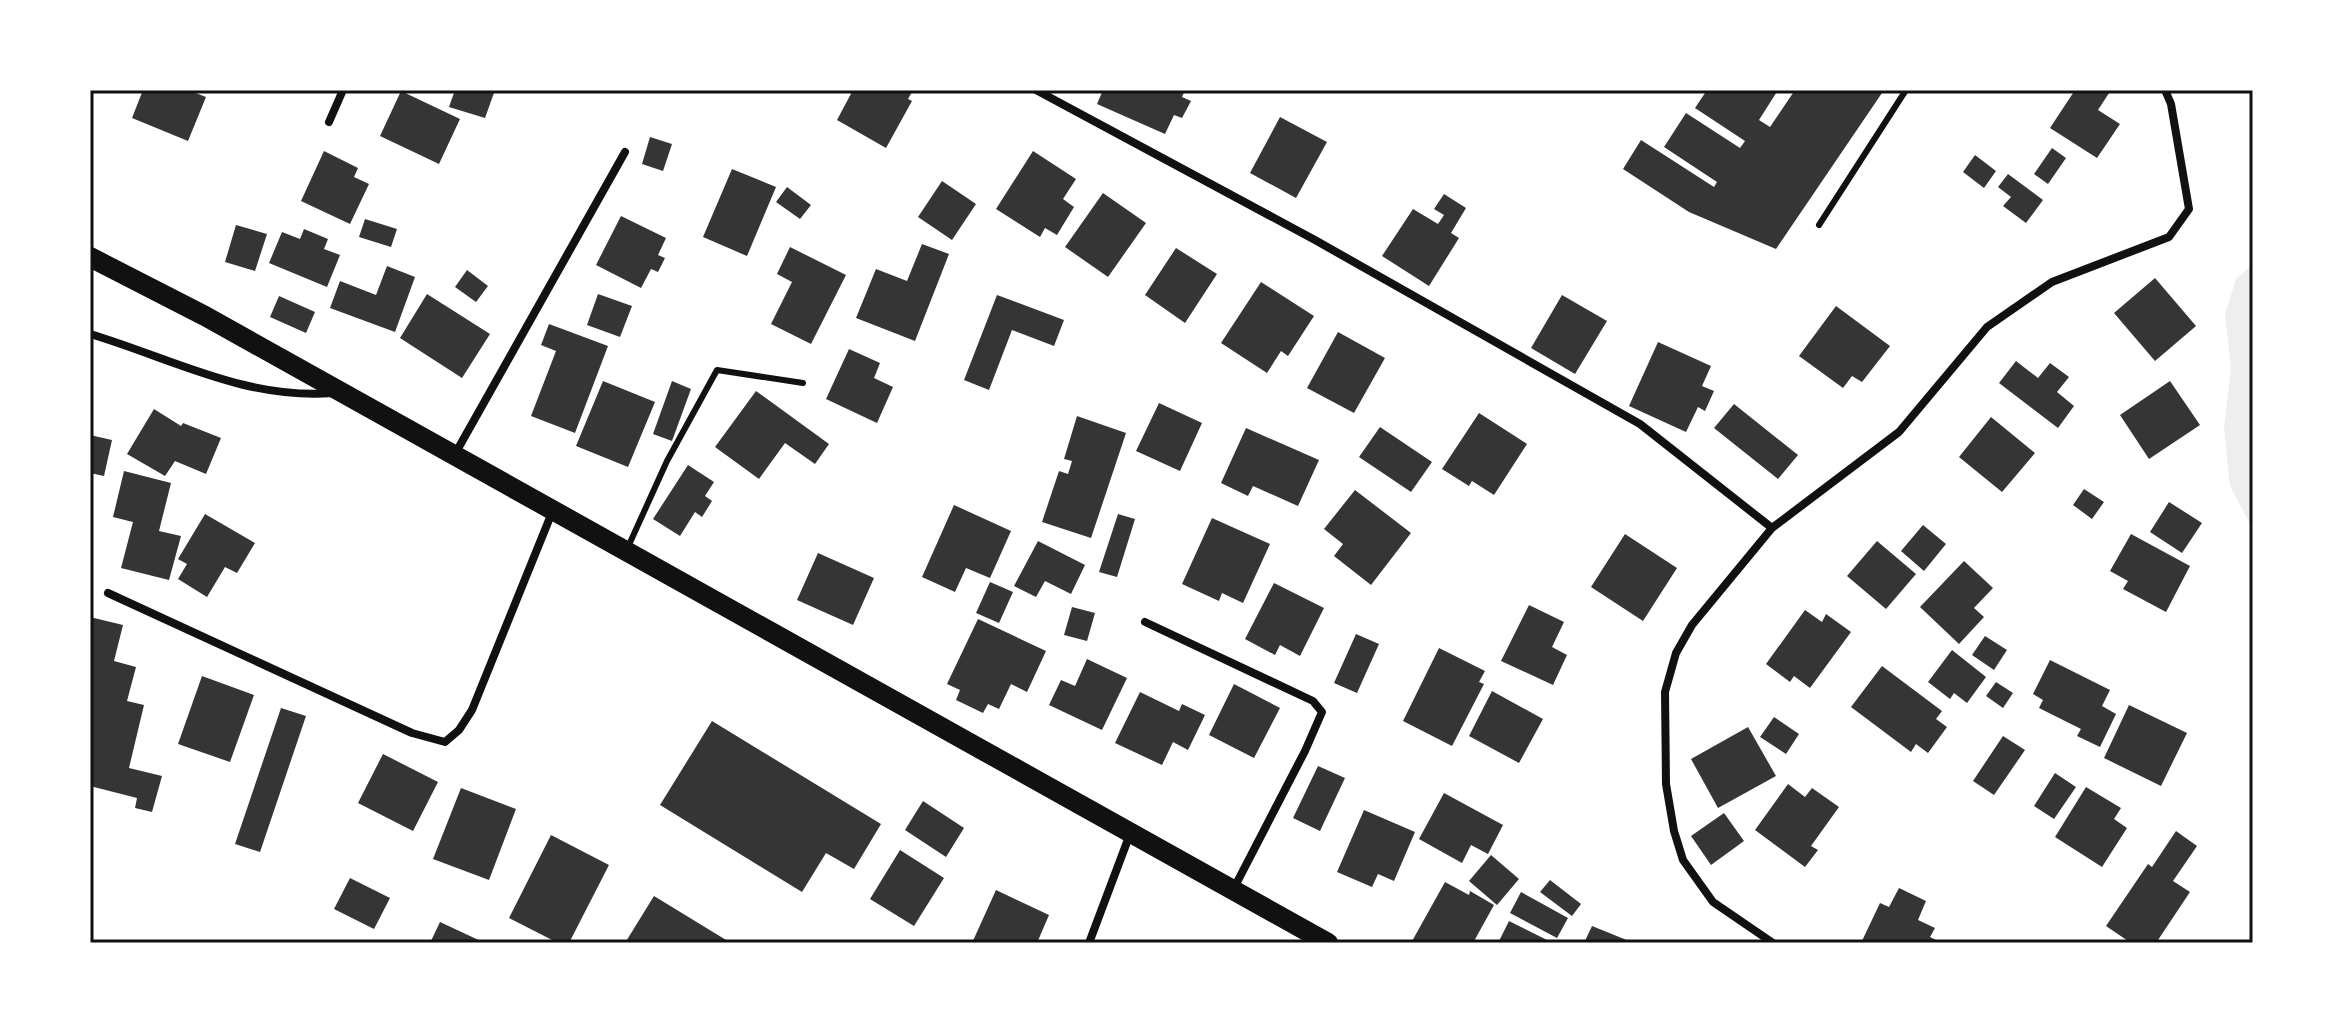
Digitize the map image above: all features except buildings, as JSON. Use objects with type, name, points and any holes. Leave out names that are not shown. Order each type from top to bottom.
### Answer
[{"type":"main road","points":[[90,257],[178,301],[554,509],[1328,943]]},
{"type":"street","points":[[329,122],[343,90]]},
{"type":"street","points":[[1036,90],[1315,240],[1640,424],[1772,528]]},
{"type":"street","points":[[1773,943],[1713,902],[1683,860],[1674,831],[1666,784],[1664,740],[1665,692],[1676,653],[1692,625],[1772,528],[1899,432],[1987,327],[2052,282],[2169,237],[2189,209],[2171,104],[2165,90]]},
{"type":"street","points":[[454,455],[625,152]]},
{"type":"street","points":[[90,334],[195,371],[261,390],[298,395],[341,393]]},
{"type":"street","points":[[108,593],[412,733],[445,742],[459,730],[472,710],[554,509]]},
{"type":"street","points":[[1145,622],[1313,701],[1322,712],[1233,890]]},
{"type":"street","points":[[1089,943],[1130,833]]},
{"type":"lane","points":[[1819,225],[1906,90]]},
{"type":"lane","points":[[627,551],[667,461],[717,370],[803,383]]},
{"type":"shaded area","points":[[2253,264],[2253,521],[2249,522],[2230,486],[2224,428],[2231,368],[2225,315],[2236,279]]}]
